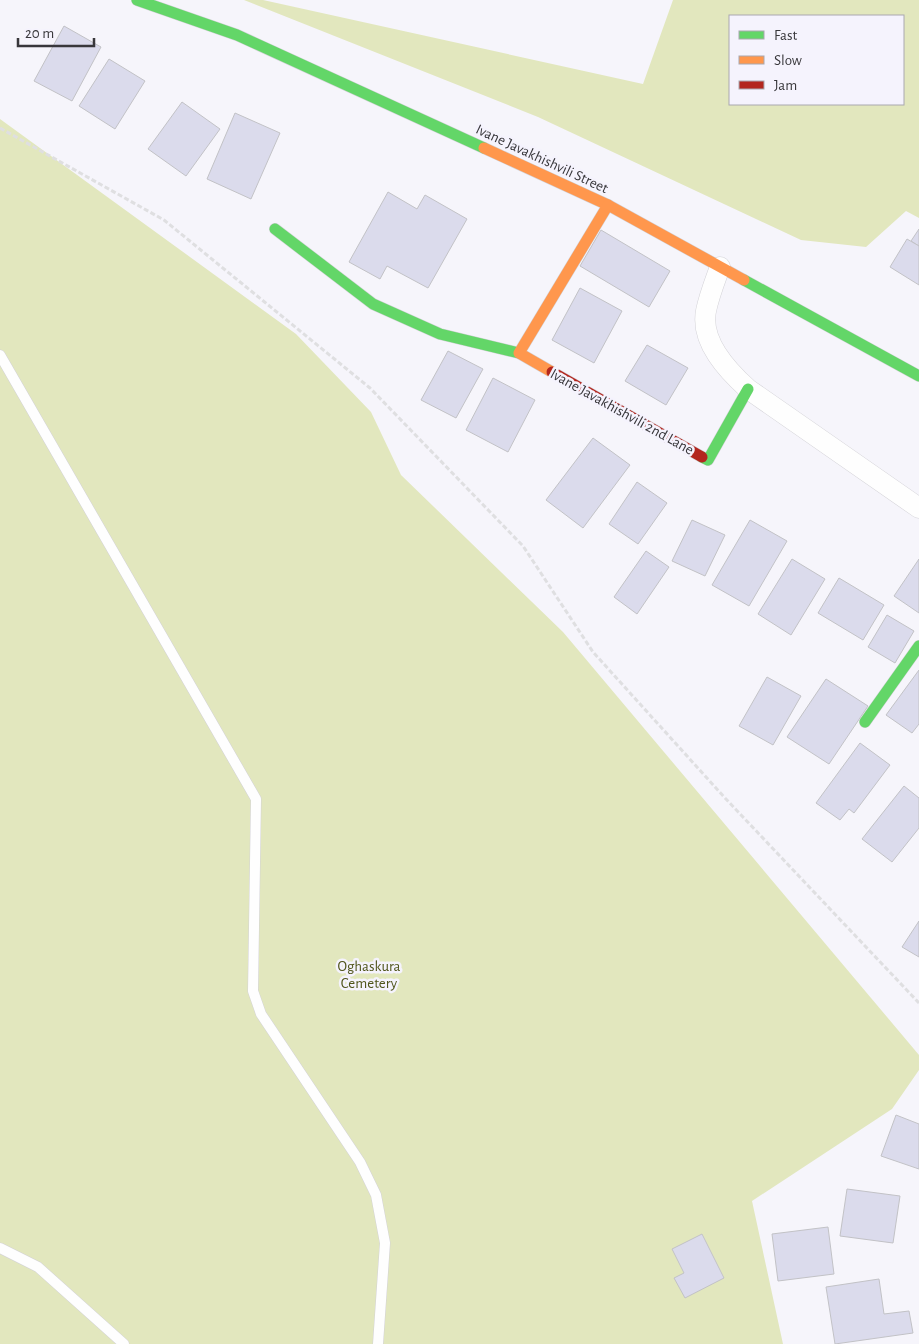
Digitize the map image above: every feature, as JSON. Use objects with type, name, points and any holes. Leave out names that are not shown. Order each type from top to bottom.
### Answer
[{"type":"main road","name":"Ivane Javakhishvili Street","points":[[137,0],[238,35],[608,206],[919,376]]},
{"type":"main road","points":[[519,353],[608,206]]},
{"type":"main road","name":"Ivane Javakhishvili 2nd Lane","points":[[275,229],[373,304],[440,334],[519,353],[708,460],[748,389]]},
{"type":"main road","points":[[865,722],[919,646]]},
{"type":"street","points":[[720,267],[706,313],[709,340],[725,368],[748,389],[919,508]]},
{"type":"lane","points":[[0,355],[256,799],[253,991],[261,1014],[360,1162],[376,1195],[385,1243],[378,1344]]},
{"type":"lane","points":[[0,1248],[38,1267],[124,1344]]},
{"type":"path","points":[[0,128],[164,220],[370,388],[523,546],[593,652],[725,798],[919,1002]]},
{"type":"green space","points":[[244,0],[263,0],[643,84],[673,0],[919,0],[919,218],[906,211],[866,247],[801,240],[538,117]]},
{"type":"green space","name":"Oghaskura Cemetery","points":[[0,119],[296,334],[371,412],[401,475],[563,632],[919,1055],[919,1070],[892,1109],[752,1201],[783,1344],[0,1344]]},
{"type":"building","points":[[64,26],[101,47],[72,101],[34,81]]},
{"type":"building","points":[[109,59],[145,81],[115,129],[79,106]]},
{"type":"building","points":[[182,102],[220,129],[186,176],[148,149]]},
{"type":"building","points":[[235,113],[280,133],[251,199],[207,179]]},
{"type":"building","points":[[388,192],[417,209],[425,195],[467,219],[428,288],[387,266],[380,279],[349,262]]},
{"type":"building","points":[[919,229],[919,246],[911,241]]},
{"type":"building","points":[[601,230],[670,271],[649,307],[580,266]]},
{"type":"building","points":[[907,239],[919,246],[919,285],[890,267]]},
{"type":"building","points":[[580,288],[622,311],[594,363],[552,340]]},
{"type":"building","points":[[647,345],[688,368],[666,405],[625,381]]},
{"type":"building","points":[[448,351],[483,369],[456,418],[421,400]]},
{"type":"building","points":[[493,378],[535,400],[508,452],[466,430]]},
{"type":"building","points":[[593,438],[630,465],[583,528],[546,500]]},
{"type":"building","points":[[637,482],[667,503],[638,544],[609,524]]},
{"type":"building","points":[[692,520],[725,535],[705,576],[672,561]]},
{"type":"building","points":[[750,520],[787,541],[749,606],[712,585]]},
{"type":"building","points":[[646,551],[669,567],[637,614],[614,597]]},
{"type":"building","points":[[792,559],[825,579],[791,635],[758,614]]},
{"type":"building","points":[[919,559],[919,613],[894,596]]},
{"type":"building","points":[[839,578],[884,605],[863,640],[818,613]]},
{"type":"building","points":[[887,615],[914,631],[895,663],[868,647]]},
{"type":"building","points":[[919,670],[919,724],[912,733],[886,715]]},
{"type":"building","points":[[767,677],[801,696],[773,745],[739,726]]},
{"type":"building","points":[[826,679],[868,706],[829,764],[787,737]]},
{"type":"building","points":[[860,743],[890,765],[854,813],[849,809],[840,820],[816,803]]},
{"type":"building","points":[[904,786],[919,798],[919,828],[892,862],[862,839]]},
{"type":"building","points":[[919,921],[919,957],[902,947]]},
{"type":"building","points":[[896,1115],[919,1124],[919,1169],[881,1156]]},
{"type":"building","points":[[847,1189],[900,1196],[893,1243],[840,1236]]},
{"type":"building","points":[[828,1227],[834,1274],[778,1281],[772,1234]]},
{"type":"building","points":[[702,1234],[724,1278],[685,1298],[674,1278],[684,1273],[672,1249]]},
{"type":"building","points":[[879,1279],[884,1314],[909,1311],[913,1333],[835,1344],[826,1287]]},
{"type":"traffic: fast","points":[[137,0],[237,35],[484,148]]},
{"type":"traffic: fast","points":[[275,229],[373,304],[440,334],[519,353]]},
{"type":"traffic: fast","points":[[744,280],[919,376]]},
{"type":"traffic: fast","points":[[702,457],[708,460],[748,389]]},
{"type":"traffic: fast","points":[[865,722],[919,646]]},
{"type":"traffic: slow","points":[[484,148],[608,205],[744,280]]},
{"type":"traffic: slow","points":[[552,372],[519,353],[608,205]]},
{"type":"traffic: jam","points":[[552,372],[702,457]]}]
